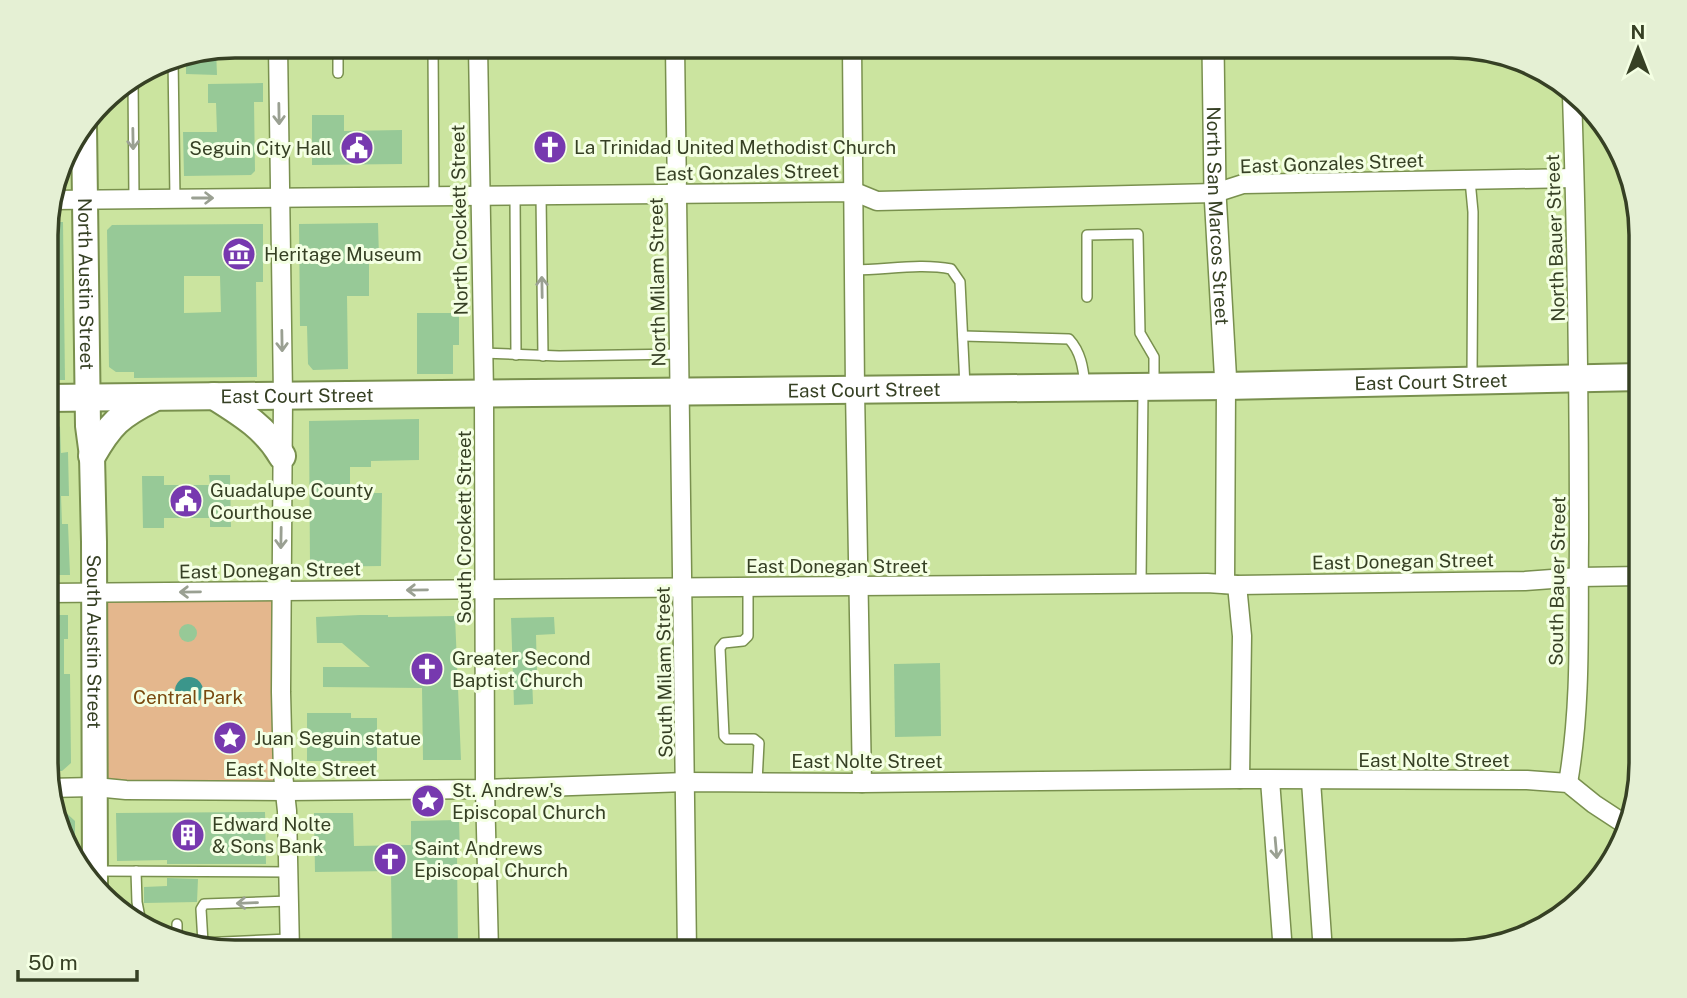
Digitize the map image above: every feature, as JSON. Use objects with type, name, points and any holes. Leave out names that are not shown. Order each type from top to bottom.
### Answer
[{"type":"main road","name":"North Austin Street","points":[[84,141],[88,398]]},
{"type":"main road","name":"East Court Street","points":[[58,398],[1226,386],[1629,377]]},
{"type":"main road","points":[[214,396],[256,424],[273,440],[282,456]]},
{"type":"main road","points":[[92,456],[114,422],[128,411],[155,397]]},
{"type":"main road","name":"South Austin Street","points":[[88,398],[95,593],[95,872]]},
{"type":"street","points":[[278,58],[283,396],[282,761],[286,791],[289,940]]},
{"type":"street","name":"North Crockett Street","points":[[478,58],[484,394]]},
{"type":"street","name":"North Milam Street","points":[[675,58],[681,391]]},
{"type":"street","points":[[852,58],[862,783]]},
{"type":"street","name":"North San Marcos Street","points":[[1213,58],[1215,192],[1226,386]]},
{"type":"street","name":"North Bauer Street","points":[[1572,104],[1580,379]]},
{"type":"street","name":"East Gonzales Street","points":[[62,200],[855,192],[877,201],[1215,192],[1243,184],[1574,178]]},
{"type":"street","name":"South Bauer Street","points":[[1569,783],[1576,742],[1580,379]]},
{"type":"street","points":[[1226,386],[1231,584],[1242,636],[1240,779]]},
{"type":"street","name":"South Milam Street","points":[[681,391],[687,940]]},
{"type":"street","name":"South Crockett Street","points":[[484,394],[485,789],[489,940]]},
{"type":"street","name":"East Donegan Street","points":[[58,593],[1525,581],[1629,576]]},
{"type":"street","name":"East Nolte Street","points":[[59,788],[286,791],[485,789],[686,782],[1240,779],[1527,780],[1569,783]]},
{"type":"street","points":[[1270,780],[1282,940]]},
{"type":"street","points":[[1311,781],[1322,940]]},
{"type":"street","points":[[1569,783],[1619,821]]},
{"type":"lane","points":[[338,58],[338,73]]},
{"type":"lane","points":[[433,58],[435,196]]},
{"type":"lane","points":[[173,69],[175,199]]},
{"type":"lane","points":[[133,89],[134,199]]},
{"type":"lane","points":[[1470,180],[1473,212],[1472,381]]},
{"type":"lane","points":[[515,195],[516,355]]},
{"type":"lane","points":[[541,195],[542,356]]},
{"type":"lane","points":[[1087,297],[1087,235],[1138,234],[1140,333],[1154,357],[1148,387],[1141,584]]},
{"type":"lane","points":[[855,270],[935,266],[951,269],[960,282],[965,389]]},
{"type":"lane","points":[[962,337],[1069,339],[1082,362],[1086,387]]},
{"type":"lane","points":[[483,353],[542,356],[680,354]]},
{"type":"lane","points":[[748,587],[748,636],[743,641],[724,643],[720,648],[723,736],[727,739],[754,739],[759,743],[757,782]]},
{"type":"lane","points":[[100,877],[136,871],[289,872]]},
{"type":"lane","points":[[136,871],[139,912]]},
{"type":"lane","points":[[201,937],[201,909],[204,904],[289,901]]},
{"type":"lane","points":[[177,924],[177,930]]},
{"type":"green space","name":"Central Park","points":[[281,591],[286,791],[95,787],[95,593]]},
{"type":"water","points":[[189,677],[199,681],[203,691],[199,701],[189,705],[179,701],[175,691],[179,681]]},
{"type":"building","points":[[216,59],[217,75],[186,74],[186,65]]},
{"type":"building","points":[[263,83],[263,102],[254,102],[255,171],[251,175],[184,176],[183,132],[217,132],[216,103],[208,103],[208,84]]},
{"type":"building","name":"Seguin City Hall","points":[[312,115],[344,115],[344,131],[402,130],[402,164],[312,165]]},
{"type":"building","points":[[59,222],[63,222],[65,380],[58,380]]},
{"type":"building","points":[[378,223],[379,258],[369,258],[369,296],[347,296],[348,369],[313,370],[308,364],[307,326],[300,326],[299,224]]},
{"type":"building","points":[[263,224],[263,282],[256,282],[257,377],[134,378],[134,372],[116,372],[109,367],[107,230],[112,225]],"holes":[[[184,276],[220,276],[221,312],[184,313]]]},
{"type":"building","points":[[417,313],[453,313],[453,316],[459,316],[459,345],[453,345],[453,374],[417,374]]},
{"type":"building","points":[[419,419],[419,460],[371,461],[371,467],[350,467],[350,493],[382,493],[381,566],[310,567],[309,421]]},
{"type":"building","points":[[58,425],[61,453],[68,452],[69,496],[61,496],[62,524],[68,524],[70,575],[58,575]]},
{"type":"building","name":"Guadalupe County Courthouse","points":[[209,475],[230,475],[231,527],[210,527],[210,518],[164,518],[164,528],[143,528],[142,476],[164,476],[164,485],[210,485]]},
{"type":"building","points":[[58,615],[68,615],[68,639],[64,639],[64,674],[70,674],[71,763],[58,771],[58,764]]},
{"type":"building","points":[[455,616],[461,760],[423,760],[422,688],[323,687],[323,667],[370,667],[342,643],[317,643],[316,617]]},
{"type":"building","points":[[554,617],[555,634],[536,635],[537,674],[532,674],[533,704],[514,705],[511,618]]},
{"type":"building","points":[[188,624],[194,627],[197,633],[194,639],[188,642],[182,639],[179,633],[182,627]]},
{"type":"building","points":[[940,663],[941,736],[895,737],[894,664]]},
{"type":"building","points":[[307,713],[351,713],[351,718],[377,718],[377,761],[307,761]]},
{"type":"building","points":[[65,812],[75,821],[75,840]]},
{"type":"building","points":[[265,812],[266,864],[117,861],[116,813]]},
{"type":"building","points":[[314,813],[353,813],[354,846],[411,845],[411,821],[459,820],[458,940],[392,940],[391,871],[315,872]]},
{"type":"building","points":[[167,878],[198,879],[197,902],[144,903],[144,887],[167,886]]},
{"type":"place","name":"La Trinidad United Methodist Church","points":[[550,147]]},
{"type":"place","name":"Seguin City Hall","points":[[357,148]]},
{"type":"place","name":"Heritage Museum","points":[[239,254]]},
{"type":"place","name":"Guadalupe County Courthouse","points":[[186,501]]},
{"type":"place","name":"Greater Second Baptist Church","points":[[427,669]]},
{"type":"place","name":"Juan Seguin statue","points":[[230,738]]},
{"type":"place","name":"St. Andrew's Episcopal Church","points":[[428,801]]},
{"type":"place","name":"Edward Nolte & Sons Bank","points":[[188,835]]},
{"type":"place","name":"Saint Andrews Episcopal Church","points":[[390,859]]}]
